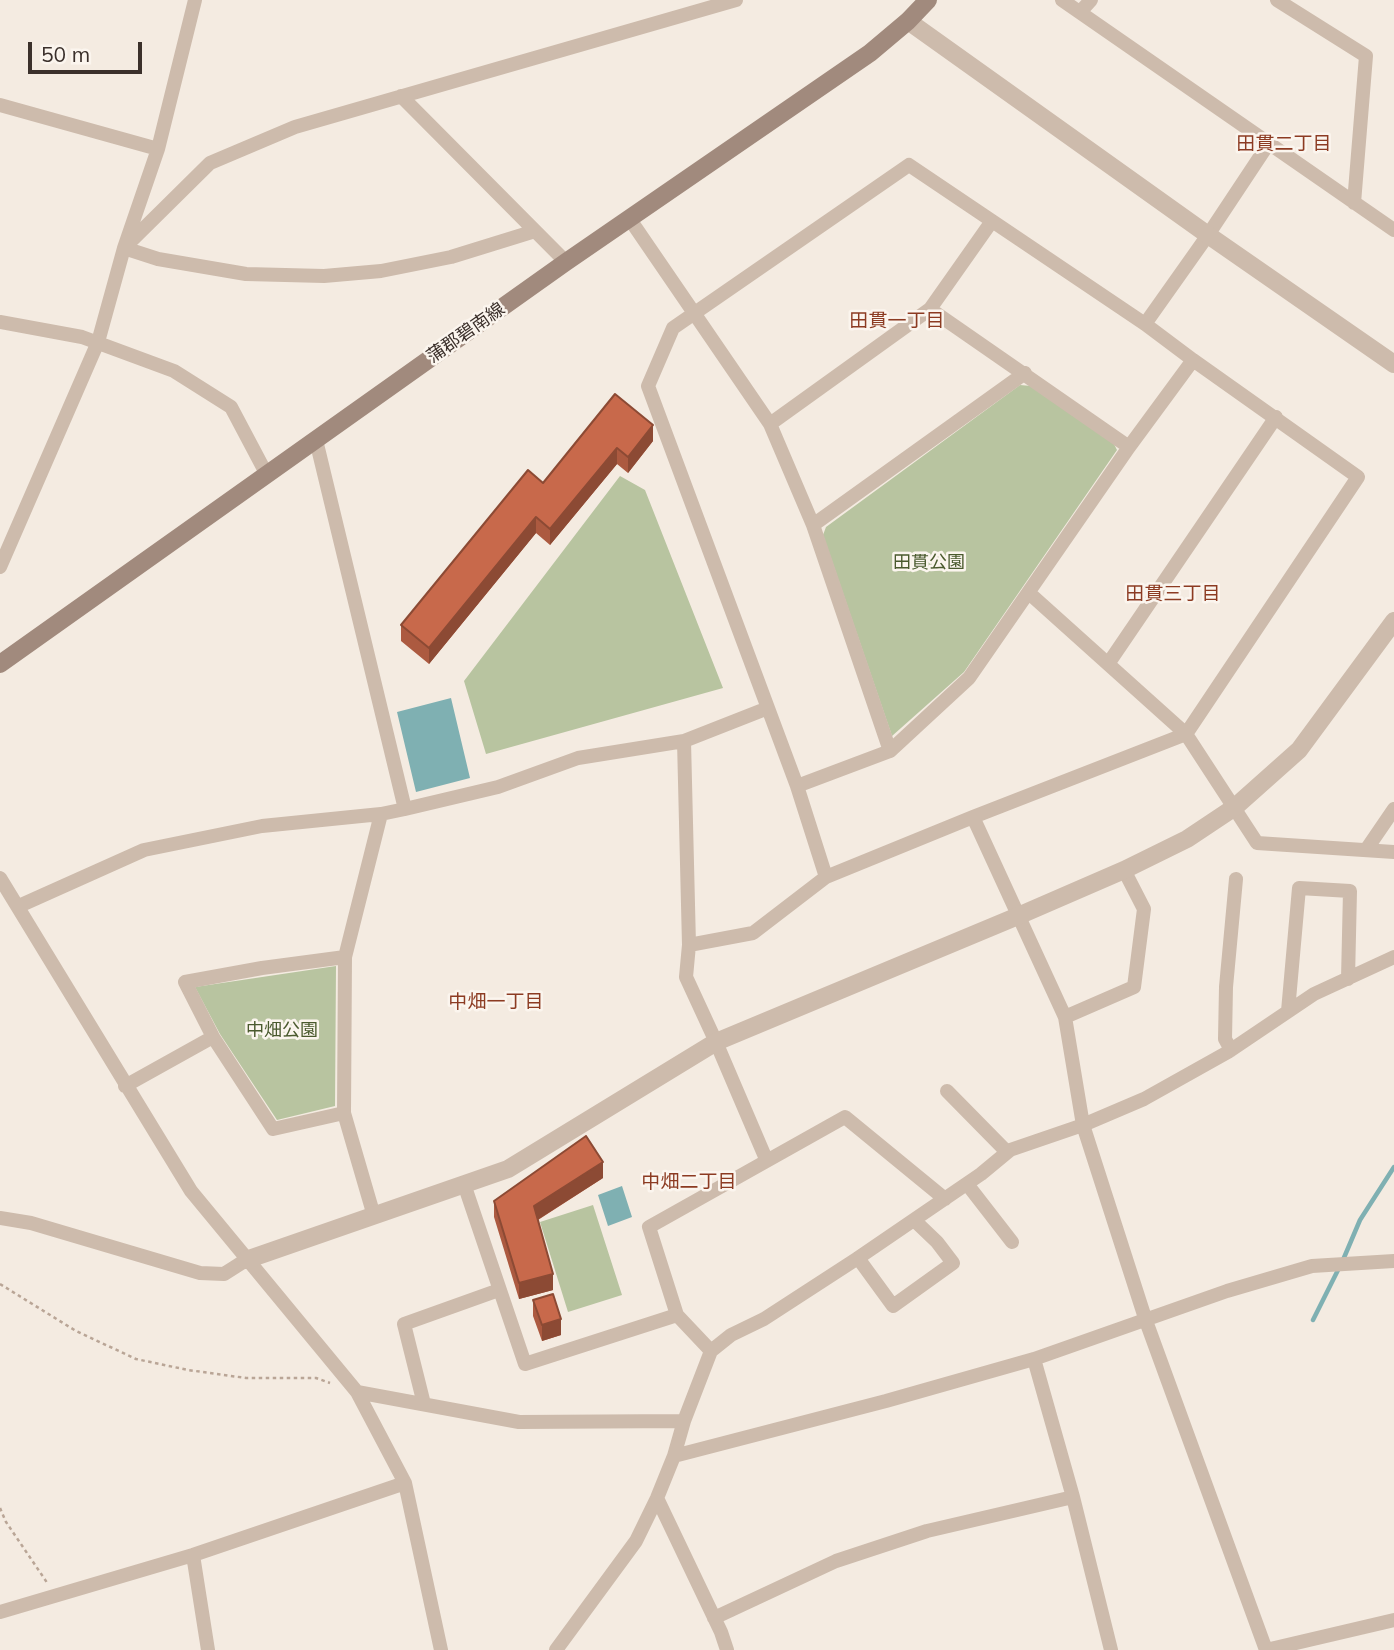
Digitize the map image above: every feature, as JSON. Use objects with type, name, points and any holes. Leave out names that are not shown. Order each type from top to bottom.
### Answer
[{"type":"main road","name":"蒲郡碧南線","points":[[0,664],[566,262],[870,54],[928,0]]},
{"type":"street","points":[[0,567],[98,342],[124,248],[158,149],[195,0]]},
{"type":"street","points":[[124,248],[210,163],[295,127],[736,0]]},
{"type":"street","points":[[1062,0],[1086,6],[1269,143],[1394,230]]},
{"type":"street","points":[[1277,0],[1366,55],[1354,203]]},
{"type":"street","points":[[908,21],[1394,364]]},
{"type":"street","points":[[401,96],[566,262]]},
{"type":"street","points":[[0,105],[158,149]]},
{"type":"street","points":[[1145,324],[1269,143]]},
{"type":"street","points":[[689,945],[753,933],[826,877],[1186,734],[1358,477],[1145,324],[909,165],[673,328],[648,386],[797,786],[826,877]]},
{"type":"street","points":[[629,218],[770,424],[813,525],[890,751]]},
{"type":"street","points":[[770,424],[930,309],[992,221]]},
{"type":"street","points":[[124,248],[158,259],[246,274],[324,276],[381,271],[451,257],[535,231]]},
{"type":"street","points":[[930,309],[1129,447]]},
{"type":"street","points":[[0,322],[82,337],[174,371],[231,407],[267,475]]},
{"type":"street","points":[[797,786],[890,751],[969,678],[1129,447],[1193,360]]},
{"type":"street","points":[[813,525],[1025,373]]},
{"type":"street","points":[[1108,664],[1276,417]]},
{"type":"street","points":[[316,440],[405,809]]},
{"type":"street","points":[[1029,593],[1186,734],[1257,843],[1394,852]]},
{"type":"street","points":[[0,1219],[31,1223],[200,1273],[224,1274],[246,1260],[508,1169],[716,1042],[1018,916],[1124,870],[1186,839],[1235,807],[1299,750],[1394,621]]},
{"type":"street","points":[[19,906],[144,850],[262,827],[405,809],[498,787],[578,758],[684,741],[768,708]]},
{"type":"street","points":[[684,741],[689,945],[685,977],[766,1159]]},
{"type":"street","points":[[1366,850],[1394,808]]},
{"type":"street","points":[[374,1216],[344,1113],[345,957],[381,814]]},
{"type":"street","points":[[973,817],[1065,1017],[1083,1125],[1146,1321],[1266,1650],[1394,1620]]},
{"type":"street","points":[[1065,1017],[1133,987],[1144,909],[1124,870]]},
{"type":"street","points":[[0,878],[191,1191],[357,1392],[405,1483],[441,1650]]},
{"type":"street","points":[[1231,1050],[1225,1039],[1226,987],[1236,879]]},
{"type":"street","points":[[1289,1011],[1298,888],[1350,891],[1348,979]]},
{"type":"street","points":[[344,1113],[273,1129],[213,1037],[185,982],[345,957]]},
{"type":"street","points":[[556,1650],[636,1541],[674,1456],[684,1421],[711,1351],[731,1335],[764,1320],[858,1258],[967,1184],[1007,1152],[1144,1100],[1231,1050],[1314,994],[1394,957]]},
{"type":"street","points":[[125,1086],[213,1037]]},
{"type":"street","points":[[947,1091],[1007,1152]]},
{"type":"street","points":[[711,1351],[677,1315],[649,1227],[845,1117],[945,1199]]},
{"type":"street","points":[[464,1184],[524,1364],[677,1315]]},
{"type":"street","points":[[967,1184],[1012,1242]]},
{"type":"street","points":[[858,1258],[893,1306],[953,1263],[937,1241],[914,1220]]},
{"type":"street","points":[[674,1456],[1034,1359],[1227,1291],[1312,1266],[1394,1261]]},
{"type":"street","points":[[424,1404],[404,1324],[499,1290]]},
{"type":"street","points":[[1034,1359],[1073,1497],[1111,1650]]},
{"type":"street","points":[[357,1392],[519,1422],[684,1421]]},
{"type":"street","points":[[0,1612],[192,1555],[405,1483]]},
{"type":"street","points":[[714,1618],[836,1561],[927,1531],[1073,1497]]},
{"type":"street","points":[[657,1498],[727,1650]]},
{"type":"street","points":[[192,1555],[208,1650]]},
{"type":"path","points":[[0,1284],[76,1331],[136,1359],[246,1378],[316,1378],[357,1392]]},
{"type":"path","points":[[0,1508],[6,1522],[56,1596]]},
{"type":"green space","name":"田貫公園","points":[[1020,385],[1031,386],[1114,444],[1117,450],[964,672],[892,736],[823,535],[826,527]]},
{"type":"green space","points":[[620,476],[645,490],[723,688],[486,754],[464,681]]},
{"type":"green space","name":"中畑公園","points":[[336,966],[335,1106],[277,1120],[220,1034],[195,987]]},
{"type":"green space","points":[[593,1205],[622,1295],[568,1312],[540,1222]]},
{"type":"water","points":[[451,698],[470,778],[416,792],[397,712]]},
{"type":"water","points":[[622,1186],[632,1217],[608,1226],[598,1195]]},
{"type":"building","points":[[615,394],[653,425],[628,457],[617,448],[550,529],[536,517],[429,648],[401,625],[528,470],[543,483]]},
{"type":"building","points":[[586,1136],[603,1162],[534,1206],[553,1274],[519,1283],[494,1201]]},
{"type":"building","points":[[553,1294],[561,1319],[542,1325],[533,1300]]},
{"type":"waterway","points":[[1343,1260],[1360,1220],[1394,1167]]},
{"type":"waterway","points":[[1313,1320],[1339,1268]]},
{"type":"district","name":"田貫二丁目","points":[[1284,144]]},
{"type":"district","name":"田貫一丁目","points":[[897,321]]},
{"type":"district","name":"田貫三丁目","points":[[1173,594]]},
{"type":"district","name":"中畑一丁目","points":[[496,1002]]},
{"type":"district","name":"中畑二丁目","points":[[689,1182]]}]
